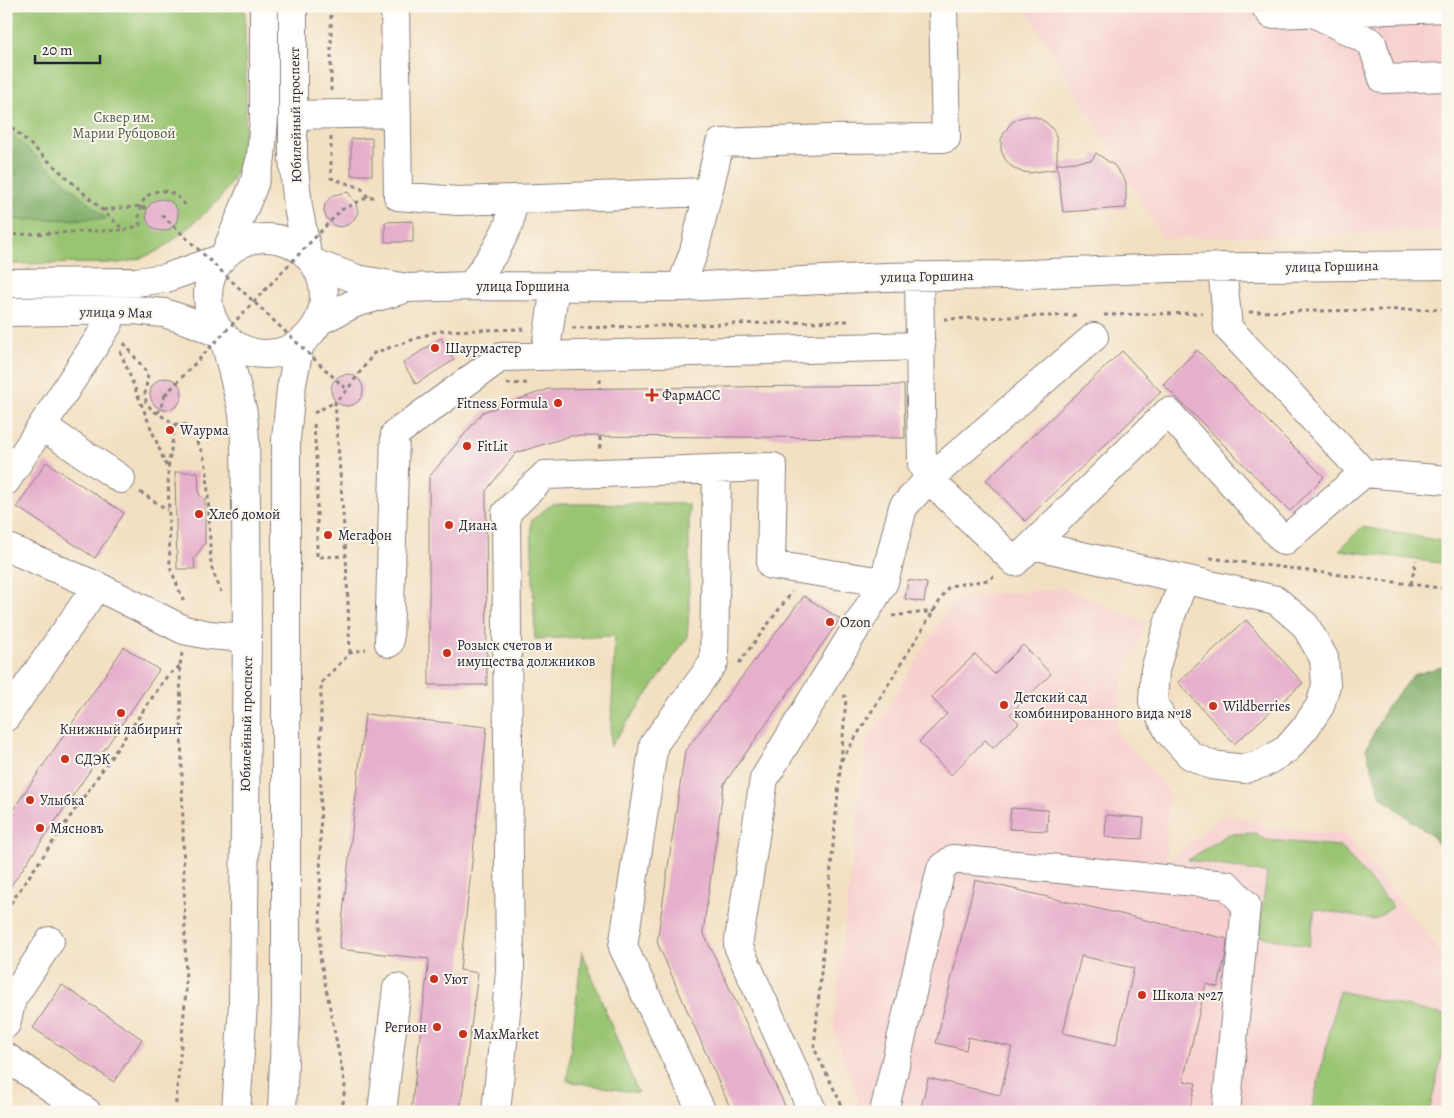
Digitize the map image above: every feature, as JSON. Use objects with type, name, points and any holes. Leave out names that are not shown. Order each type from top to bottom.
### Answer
[{"type":"main road","name":"Юбилейный проспект","points":[[264,6],[264,118],[261,157],[254,184],[223,256],[210,279],[207,294],[209,310],[215,325],[223,336],[237,347],[252,353],[268,355],[284,352],[300,343],[310,334],[319,321],[324,306],[325,290],[322,276],[311,259],[298,207],[295,182],[293,158],[294,6]]},
{"type":"main road","points":[[395,6],[398,196],[458,201],[708,192]]},
{"type":"main road","points":[[681,287],[694,251],[720,143],[946,138],[943,6]]},
{"type":"main road","points":[[1265,6],[1271,14],[1448,8]]},
{"type":"main road","points":[[1315,13],[1372,43],[1383,79],[1448,78]]},
{"type":"main road","points":[[293,115],[396,113]]},
{"type":"main road","points":[[471,286],[496,250],[510,224],[513,200]]},
{"type":"main road","points":[[223,256],[238,244],[252,239],[267,237],[282,239],[295,244],[311,259]]},
{"type":"main road","name":"улица 9 Мая","points":[[6,284],[136,282],[166,278],[223,256]]},
{"type":"main road","name":"улица Горшина","points":[[311,259],[357,279],[407,288],[471,286],[681,287],[919,276],[1222,267],[1448,264]]},
{"type":"main road","points":[[1222,267],[1228,328],[1364,473],[1448,480]]},
{"type":"main road","points":[[919,276],[922,464],[929,479],[1024,553],[1184,580],[1276,600],[1305,625],[1324,658],[1326,685],[1320,706],[1287,749],[1264,763],[1244,769],[1211,765],[1190,755],[1168,732],[1153,702],[1155,670],[1184,580]]},
{"type":"main road","points":[[545,356],[555,286]]},
{"type":"main road","name":"улица Горшина","points":[[319,321],[356,303],[407,288]]},
{"type":"main road","name":"улица 9 Мая","points":[[6,312],[134,310],[164,313],[195,323],[223,336]]},
{"type":"main road","points":[[6,482],[109,323]]},
{"type":"main road","name":"Юбилейный проспект","points":[[223,336],[236,385],[243,423],[247,638],[242,1004],[236,1112]]},
{"type":"main road","points":[[813,1112],[738,946],[764,779],[884,582],[903,507],[929,479],[1094,337]]},
{"type":"main road","points":[[282,1112],[286,1009],[286,439],[291,389],[300,343]]},
{"type":"main road","points":[[389,643],[395,434],[501,357],[921,346]]},
{"type":"main road","points":[[1024,553],[1168,412],[1284,541],[1364,473]]},
{"type":"main road","points":[[42,426],[121,479]]},
{"type":"main road","points":[[496,1112],[510,972],[506,513],[545,475],[773,467],[771,565],[884,582]]},
{"type":"main road","points":[[699,1112],[701,1110],[623,947],[654,744],[714,662],[717,469]]},
{"type":"main road","points":[[6,547],[97,586],[184,630],[209,635],[247,638]]},
{"type":"main road","points":[[6,717],[97,586]]},
{"type":"main road","points":[[884,1112],[941,869],[953,860],[1228,886],[1246,904],[1226,1112]]},
{"type":"main road","points":[[8,1006],[50,941]]},
{"type":"main road","points":[[382,1112],[397,988]]},
{"type":"main road","points":[[6,1057],[87,1112]]},
{"type":"path","points":[[6,122],[124,230]]},
{"type":"path","points":[[6,235],[124,230],[140,225],[138,215],[140,206],[145,198],[153,192],[162,190],[172,192],[180,197],[185,205]]},
{"type":"path","points":[[157,413],[160,410],[165,394],[341,210],[368,198],[398,196]]},
{"type":"path","points":[[102,210],[140,206],[147,209]]},
{"type":"path","points":[[162,215],[347,390],[335,402],[314,413],[318,557],[346,556]]},
{"type":"path","points":[[109,323],[148,374],[145,394],[146,402],[152,410],[175,424],[188,425],[203,454],[207,470],[210,566],[221,596]]},
{"type":"path","points":[[109,323],[168,469]]},
{"type":"path","points":[[600,379],[609,379]]},
{"type":"path","points":[[504,384],[532,383]]},
{"type":"path","points":[[335,402],[346,556],[350,653]]},
{"type":"path","points":[[175,424],[168,469],[170,567],[188,610],[180,666],[186,991],[175,1112]]},
{"type":"path","points":[[600,436],[600,447]]},
{"type":"path","points":[[121,479],[169,511]]},
{"type":"path","points":[[841,761],[949,586],[988,580],[1024,553]]},
{"type":"path","points":[[1209,558],[1448,589]]},
{"type":"path","points":[[1411,584],[1416,560]]},
{"type":"path","points":[[733,670],[793,591]]},
{"type":"path","points":[[864,616],[882,617],[934,611]]},
{"type":"path","points":[[342,1112],[345,1084],[320,957],[321,684],[350,653],[389,643]]},
{"type":"path","points":[[6,910],[167,676],[180,666]]},
{"type":"path","points":[[829,674],[846,700],[814,1048],[845,1112]]},
{"type":"shaded area","points":[[1024,6],[1448,6],[1448,231],[1164,239]]},
{"type":"shaded area","name":"Школа №27","points":[[1063,588],[1146,623],[1123,678],[1116,732],[1168,790],[1166,857],[1173,858],[1223,815],[1253,819],[1268,829],[1346,834],[1448,962],[1448,1112],[857,1112],[858,1099],[833,1028],[867,741],[955,598]]},
{"type":"green space","name":"Сквер им. Марии Рубцовой","points":[[6,6],[245,6],[245,123],[242,152],[238,166],[224,193],[208,211],[165,246],[149,255],[119,263],[6,264]]},
{"type":"green space","points":[[6,130],[107,219],[6,220]]},
{"type":"green space","points":[[552,504],[689,504],[689,608],[687,638],[610,747],[615,636],[535,639],[531,521]]},
{"type":"green space","points":[[1362,527],[1448,542],[1448,564],[1339,550]]},
{"type":"green space","points":[[1448,665],[1448,859],[1434,838],[1381,797],[1366,749],[1386,708],[1413,675]]},
{"type":"green space","points":[[1256,833],[1265,840],[1340,846],[1393,907],[1374,920],[1315,909],[1309,946],[1259,936],[1267,873],[1188,860],[1228,834]]},
{"type":"green space","points":[[582,951],[638,1093],[567,1081]]},
{"type":"green space","points":[[1339,991],[1448,1016],[1448,1030],[1429,1112],[1311,1112]]},
{"type":"building","points":[[1029,116],[1039,118],[1054,131],[1057,140],[1057,169],[1029,173],[1019,171],[1005,159],[1001,150],[1001,140],[1005,131],[1011,123],[1019,118]]},
{"type":"building","points":[[372,138],[372,175],[351,175],[351,139]]},
{"type":"building","points":[[1096,153],[1115,166],[1126,182],[1126,208],[1063,212],[1057,164],[1092,160]]},
{"type":"building","points":[[348,192],[356,204],[358,213],[352,222],[347,225],[335,226],[326,217],[324,211],[325,204],[334,195]]},
{"type":"building","points":[[162,199],[168,200],[173,204],[177,209],[177,221],[173,226],[168,230],[162,231],[156,230],[151,226],[147,221],[146,215],[147,209],[151,204],[156,200]]},
{"type":"building","points":[[413,221],[413,242],[385,242],[385,222]]},
{"type":"building","points":[[441,338],[454,360],[416,384],[403,363]]},
{"type":"building","points":[[1197,350],[1324,477],[1290,511],[1163,384]]},
{"type":"building","points":[[1122,351],[1161,392],[1025,521],[986,480]]},
{"type":"building","points":[[347,374],[353,375],[358,379],[362,384],[362,396],[358,401],[353,405],[347,406],[341,405],[336,401],[332,396],[331,390],[332,384],[336,379],[341,375]]},
{"type":"building","points":[[166,378],[172,379],[177,383],[181,388],[181,400],[177,405],[172,409],[166,410],[160,409],[155,405],[151,400],[150,394],[151,388],[155,383],[160,379]]},
{"type":"building","points":[[904,385],[905,438],[570,436],[516,453],[486,491],[487,685],[429,685],[429,477],[483,412],[548,389]]},
{"type":"building","points":[[46,462],[124,513],[95,558],[17,507]]},
{"type":"building","points":[[175,472],[198,472],[199,495],[205,499],[205,543],[194,559],[195,569],[177,569]]},
{"type":"building","points":[[908,580],[927,583],[924,602],[905,599]]},
{"type":"building","points":[[804,596],[840,619],[724,784],[703,932],[788,1112],[732,1112],[657,942],[685,751]]},
{"type":"building","points":[[1246,620],[1303,683],[1234,744],[1178,682]]},
{"type":"building","points":[[1023,645],[1051,674],[1010,714],[1019,723],[993,748],[985,740],[951,775],[919,742],[947,714],[931,697],[975,654],[994,674]]},
{"type":"building","points":[[124,647],[159,670],[6,893],[6,820]]},
{"type":"building","points":[[365,714],[487,727],[460,970],[478,973],[460,1112],[411,1112],[429,959],[339,949]]},
{"type":"building","points":[[1011,808],[1048,810],[1047,831],[1009,829]]},
{"type":"building","points":[[1106,815],[1144,818],[1142,839],[1105,837]]},
{"type":"building","points":[[975,880],[1227,939],[1226,953],[1218,987],[1206,984],[1183,1081],[1196,1083],[1189,1112],[920,1112],[928,1078],[1000,1095],[1012,1047],[968,1037],[966,1050],[936,1043]],"holes":[[[1081,956],[1134,968],[1116,1045],[1063,1033]]]},
{"type":"building","points":[[62,985],[142,1039],[114,1082],[33,1028]]},
{"type":"place","name":"Шаурмастер","points":[[435,348]]},
{"type":"place","name":"ФармАСС","points":[[652,395]]},
{"type":"place","name":"Fitness Formula","points":[[558,403]]},
{"type":"place","name":"Wаурма","points":[[170,430]]},
{"type":"place","name":"FitLit","points":[[467,446]]},
{"type":"place","name":"Хлеб домой","points":[[199,514]]},
{"type":"place","name":"Диана","points":[[449,525]]},
{"type":"place","name":"Мегафон","points":[[328,535]]},
{"type":"place","name":"Ozon","points":[[830,622]]},
{"type":"place","name":"Розыск счетов и имущества должников","points":[[447,653]]},
{"type":"place","name":"Детский сад комбинированного вида №18","points":[[1004,705]]},
{"type":"place","name":"Wildberries","points":[[1213,706]]},
{"type":"place","name":"Книжный лабиринт","points":[[121,713]]},
{"type":"place","name":"СДЭК","points":[[65,759]]},
{"type":"place","name":"Улыбка","points":[[30,800]]},
{"type":"place","name":"Мясновъ","points":[[40,828]]},
{"type":"place","name":"Уют","points":[[434,979]]},
{"type":"place","name":"Школа №27","points":[[1142,995]]},
{"type":"place","name":"Регион","points":[[437,1027]]},
{"type":"place","name":"MaxMarket","points":[[463,1034]]}]
